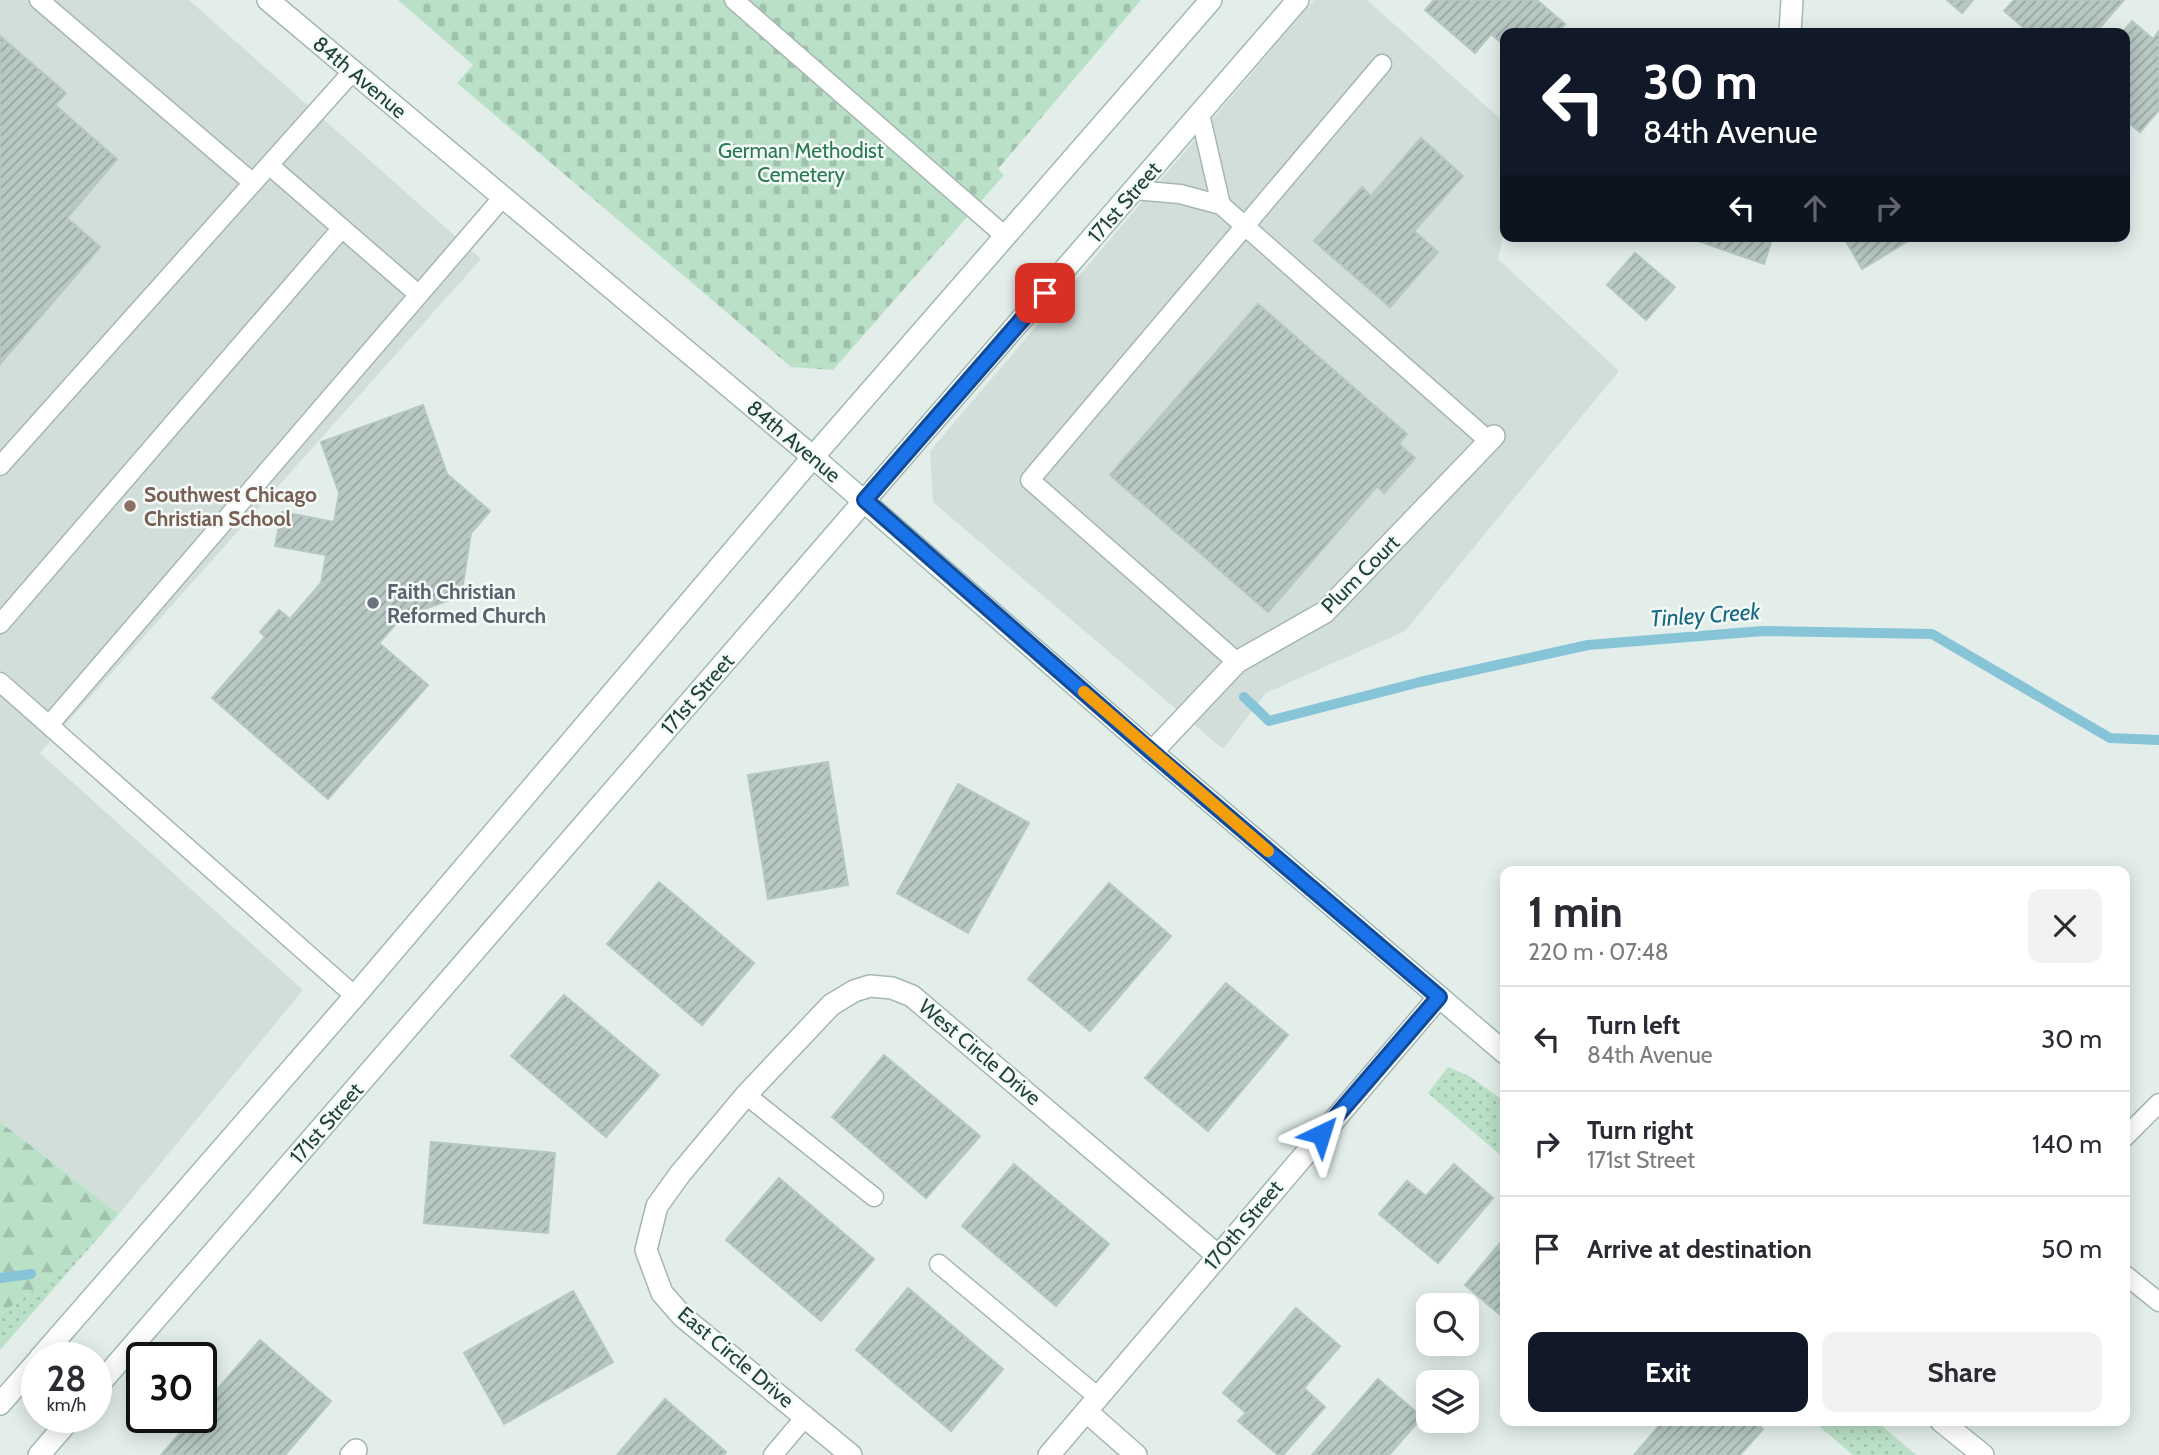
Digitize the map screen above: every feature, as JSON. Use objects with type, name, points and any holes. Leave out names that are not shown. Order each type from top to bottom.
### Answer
[{"type":"street","points":[[54,1342],[355,996],[813,457],[1211,0]]},
{"type":"street","name":"171st Street","points":[[112,1370],[1298,0]]},
{"type":"street","points":[[1790,28],[1791,0]]},
{"type":"street","name":"84th Avenue","points":[[277,3],[353,71],[865,500],[1152,752],[1500,1049]]},
{"type":"street","name":"Plum Court","points":[[1152,752],[1237,662],[1325,612],[1491,438]]},
{"type":"street","name":"West Circle Drive","points":[[742,1100],[831,1005],[854,991],[870,986],[892,988],[912,996],[924,1005],[1217,1255]]},
{"type":"street","name":"170th Street","points":[[1049,1455],[1439,997]]},
{"type":"street","name":"East Circle Drive","points":[[742,1100],[657,1206],[646,1250],[663,1293],[683,1317],[851,1455]]},
{"type":"street","points":[[0,1404],[21,1380]]},
{"type":"street","points":[[1092,1405],[1136,1455]]},
{"type":"street","points":[[1947,1426],[1983,1455]]},
{"type":"street","points":[[39,1455],[58,1433]]},
{"type":"lane","points":[[39,0],[253,183]]},
{"type":"lane","points":[[734,0],[1005,236]]},
{"type":"lane","points":[[1237,662],[1030,480],[1382,64]]},
{"type":"lane","points":[[0,466],[353,71]]},
{"type":"lane","points":[[1199,114],[1214,165],[1221,205]]},
{"type":"lane","points":[[269,165],[418,294]]},
{"type":"lane","points":[[1134,190],[1180,194],[1221,205],[1491,438]]},
{"type":"lane","points":[[50,724],[503,197]]},
{"type":"lane","points":[[0,624],[342,228]]},
{"type":"lane","points":[[0,682],[355,996]]},
{"type":"lane","points":[[742,1100],[874,1197]]},
{"type":"lane","points":[[2130,1132],[2159,1102]]},
{"type":"lane","points":[[939,1264],[1092,1405]]},
{"type":"lane","points":[[2130,1279],[2159,1302]]},
{"type":"lane","points":[[773,1455],[806,1416]]},
{"type":"shaded area","name":"Southwest Chicago Christian School","points":[[0,0],[189,0],[481,259],[40,753],[303,990],[119,1214],[0,1122]]},
{"type":"shaded area","points":[[1314,0],[1367,0],[1500,119],[1502,242],[1498,259],[1619,371],[1405,631],[1266,693],[1223,749],[933,502],[930,451]]},
{"type":"green space","name":"German Methodist Cemetery","points":[[398,0],[1141,0],[998,169],[1004,175],[833,370],[791,367],[457,83],[473,65]]},
{"type":"green space","points":[[1448,1067],[1471,1077],[1500,1098],[1500,1155],[1428,1093]]},
{"type":"green space","points":[[0,1122],[119,1214],[55,1275],[0,1314]]},
{"type":"green space","points":[[119,1214],[0,1350],[0,1314],[55,1275]]},
{"type":"green space","points":[[1819,1426],[1882,1426],[1916,1455],[1853,1455]]},
{"type":"building","points":[[1434,0],[1537,0],[1565,24],[1561,28],[1500,28],[1500,42],[1491,34],[1475,53],[1425,10]]},
{"type":"building","points":[[1947,0],[1973,0],[1962,13]]},
{"type":"building","points":[[2014,0],[2124,0],[2099,28],[2024,28],[2004,11]]},
{"type":"building","points":[[2132,21],[2153,39],[2159,31],[2159,110],[2140,132],[2130,124],[2130,28],[2126,28]]},
{"type":"building","points":[[0,36],[66,93],[55,105],[117,159],[67,218],[100,247],[0,364]]},
{"type":"building","points":[[1421,138],[1463,176],[1414,231],[1438,252],[1390,307],[1314,241],[1362,187],[1371,196]]},
{"type":"building","points":[[1701,242],[1771,242],[1764,264]]},
{"type":"building","points":[[1846,242],[1906,242],[1862,269]]},
{"type":"building","points":[[1635,253],[1675,287],[1646,320],[1607,285]]},
{"type":"building","points":[[1258,304],[1407,434],[1399,444],[1415,458],[1384,493],[1377,486],[1268,612],[1110,475]]},
{"type":"building","name":"Faith Christian Reformed Church","points":[[423,405],[447,474],[490,511],[471,533],[461,596],[402,617],[379,643],[428,685],[328,799],[212,698],[265,637],[260,632],[279,610],[290,619],[321,583],[326,555],[275,546],[282,512],[334,522],[339,493],[321,442]]},
{"type":"building","points":[[828,762],[848,885],[768,899],[748,775]]},
{"type":"building","points":[[958,784],[1029,823],[968,933],[897,893]]},
{"type":"building","points":[[659,882],[754,963],[702,1025],[607,944]]},
{"type":"building","points":[[1109,883],[1171,936],[1090,1031],[1028,979]]},
{"type":"building","points":[[1226,983],[1288,1035],[1208,1131],[1145,1078]]},
{"type":"building","points":[[564,995],[659,1075],[606,1137],[511,1056]]},
{"type":"building","points":[[884,1055],[980,1136],[926,1198],[832,1117]]},
{"type":"building","points":[[431,1142],[555,1153],[548,1233],[424,1223]]},
{"type":"building","points":[[1014,1164],[1109,1244],[1056,1306],[962,1226]]},
{"type":"building","points":[[1454,1164],[1493,1198],[1438,1263],[1379,1214],[1407,1181],[1426,1196]]},
{"type":"building","points":[[779,1178],[874,1259],[821,1321],[726,1240]]},
{"type":"building","points":[[1500,1243],[1500,1315],[1479,1297],[1479,1293],[1474,1293],[1465,1285]]},
{"type":"building","points":[[908,1288],[1003,1369],[951,1431],[856,1350]]},
{"type":"building","points":[[573,1291],[613,1362],[504,1424],[464,1353]]},
{"type":"building","points":[[1296,1308],[1340,1346],[1304,1388],[1325,1407],[1283,1455],[1278,1455],[1238,1421],[1246,1413],[1223,1393]]},
{"type":"building","points":[[260,1340],[331,1401],[285,1455],[161,1455],[180,1433],[217,1433],[217,1390]]},
{"type":"building","points":[[1378,1379],[1416,1412],[1416,1424],[1389,1455],[1312,1455]]},
{"type":"building","points":[[665,1399],[726,1452],[724,1455],[617,1455]]},
{"type":"building","points":[[1659,1426],[1759,1426],[1763,1429],[1740,1455],[1634,1455]]},
{"type":"waterway","name":"Tinley Creek","points":[[1244,697],[1269,721],[1420,682],[1588,645],[1763,631],[1932,634],[2110,738],[2159,740]]},
{"type":"waterway","name":"Tinley Creek","points":[[0,1278],[31,1274]]},
{"type":"slow traffic","points":[[1084,692],[1268,851]]},
{"type":"place","name":"Southwest Chicago Christian School","points":[[130,506]]},
{"type":"place","name":"Faith Christian Reformed Church","points":[[373,603]]},
{"type":"route","points":[[1045,293],[865,500],[1152,752],[1439,997],[1321,1134]]}]
